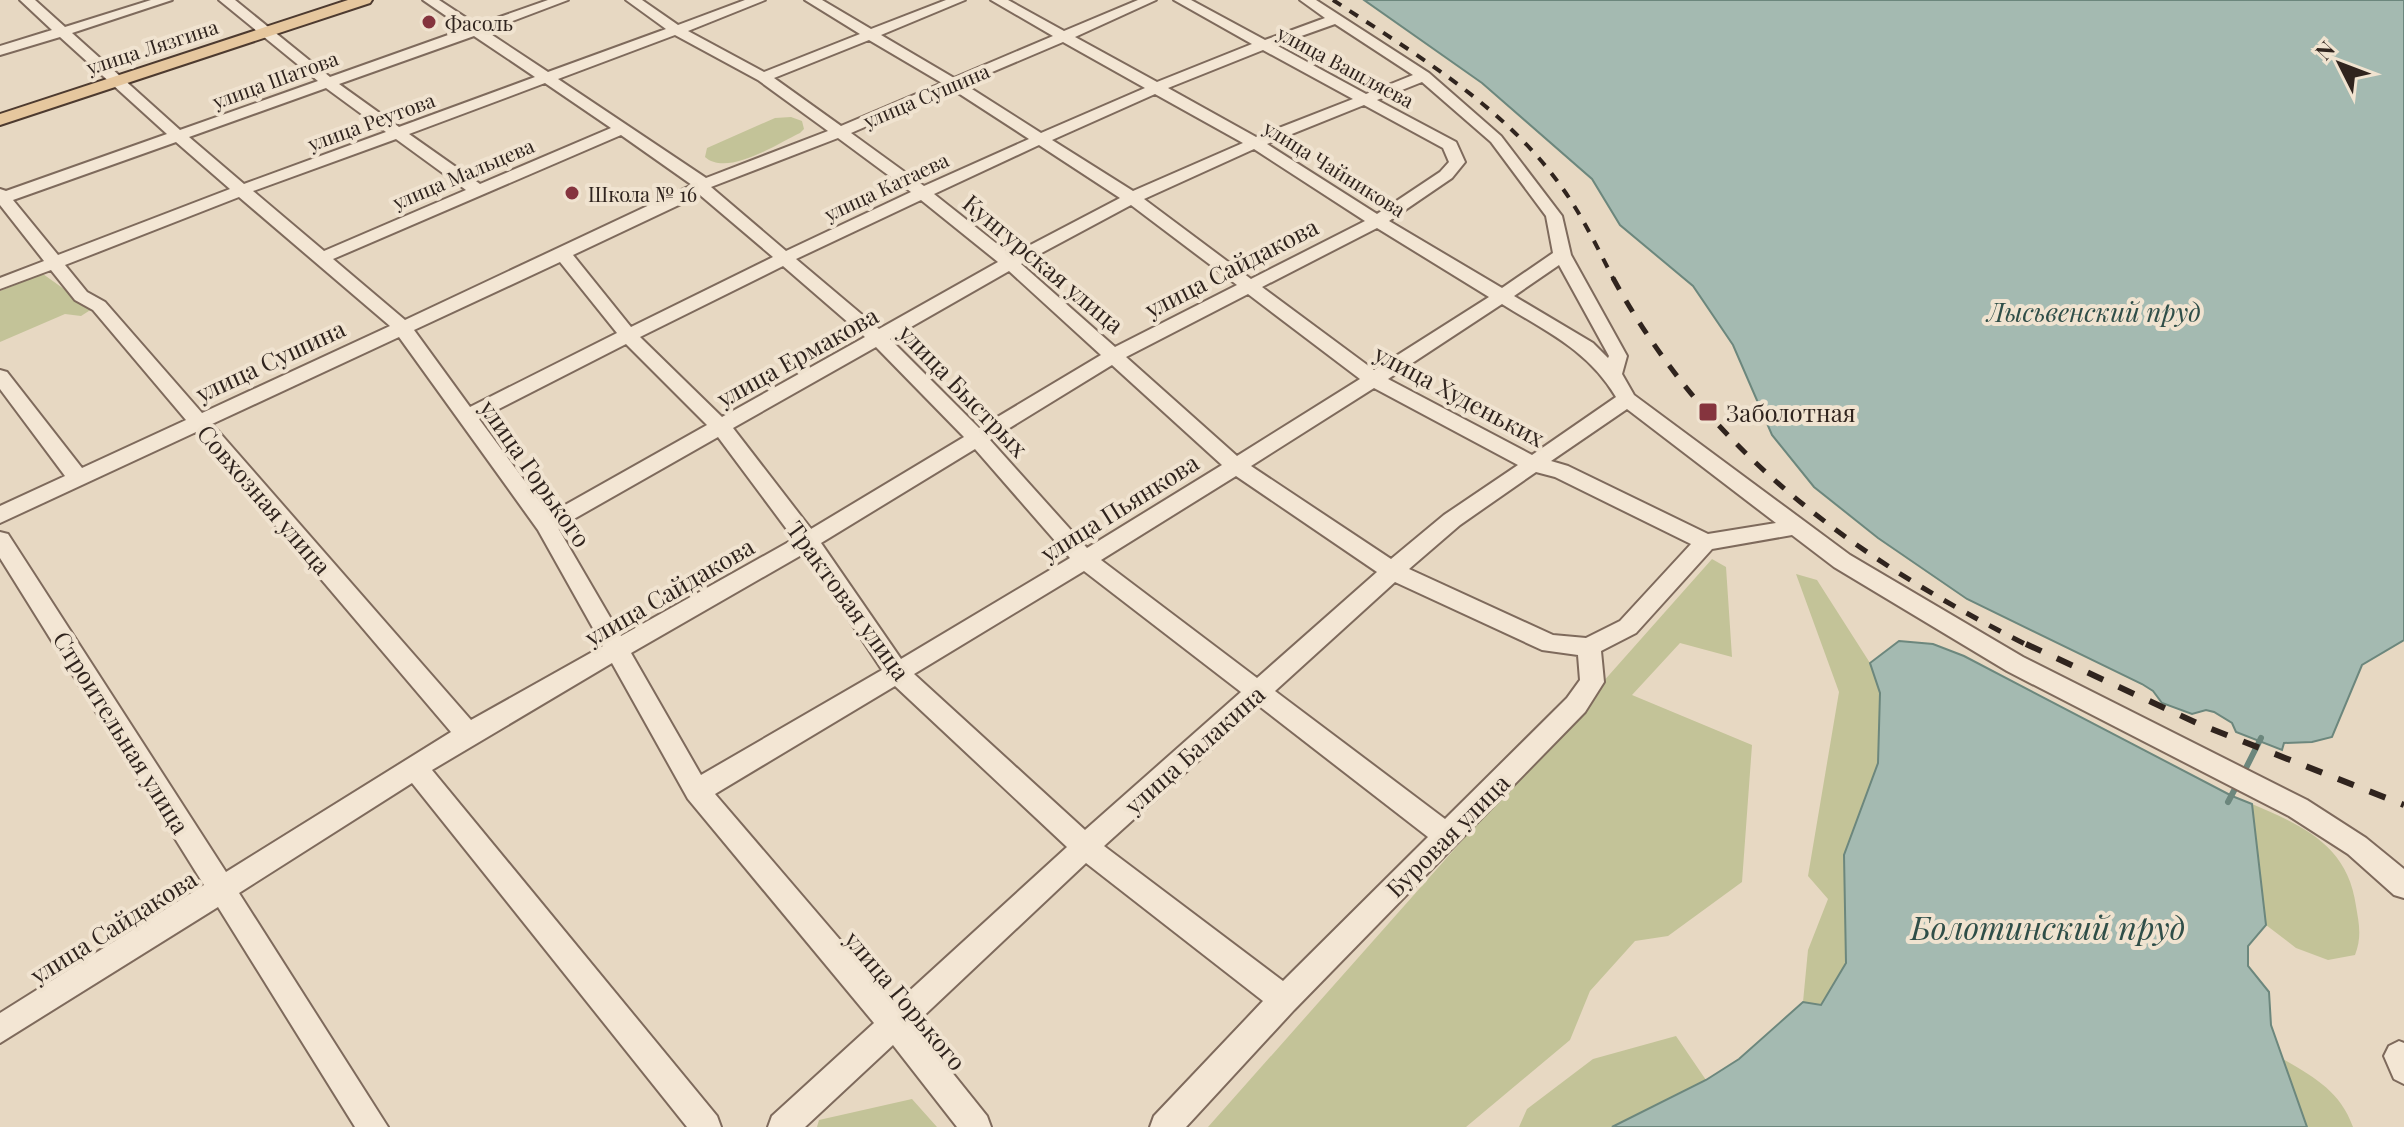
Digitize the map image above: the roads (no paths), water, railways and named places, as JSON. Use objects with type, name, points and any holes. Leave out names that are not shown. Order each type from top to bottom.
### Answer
[{"type":"main road","name":"улица Лязгина","points":[[0,120],[364,0]]},
{"type":"street","name":"улица Горького","points":[[27,0],[177,135],[401,326],[546,525],[697,791],[895,1025],[976,1127]]},
{"type":"street","points":[[0,51],[165,0]]},
{"type":"street","points":[[226,0],[268,31],[327,82],[477,190]]},
{"type":"street","name":"улица Быстрых","points":[[430,0],[699,180],[700,186],[878,338],[976,437],[1084,559],[1446,835]]},
{"type":"street","name":"улица Шатова","points":[[2,196],[561,0]]},
{"type":"street","name":"Кунгурская улица","points":[[633,0],[676,30],[763,77],[923,193],[1010,263],[1236,466],[1392,571],[1550,644],[1589,647]]},
{"type":"street","name":"улица Реутова","points":[[0,284],[242,190],[758,0]]},
{"type":"street","name":"улица Худеньких","points":[[812,0],[871,32],[1132,198],[1373,379],[1533,464],[1561,471],[1706,542]]},
{"type":"street","points":[[763,77],[958,0]]},
{"type":"street","name":"улица Чайникова","points":[[998,0],[1255,143],[1586,347],[1612,374],[1627,399]]},
{"type":"street","name":"улица Сушина","points":[[0,515],[401,326],[693,193],[700,186],[838,133],[1149,0]]},
{"type":"street","name":"улица Вашляева","points":[[1181,0],[1450,145]]},
{"type":"street","points":[[1307,0],[1424,76],[1496,139],[1554,216],[1562,255],[1618,356],[1612,374]]},
{"type":"street","name":"улица Катаева","points":[[466,417],[923,193],[1155,89],[1263,44],[1336,19]]},
{"type":"street","name":"улица Ермакова","points":[[546,525],[1010,263],[1132,198],[1255,143],[1424,76]]},
{"type":"street","name":"улица Мальцева","points":[[322,258],[622,129]]},
{"type":"street","name":"улица Сайдакова","points":[[0,1029],[468,734],[808,541],[1115,355],[1377,221],[1446,175],[1457,162],[1450,145]]},
{"type":"street","name":"Совхозная улица","points":[[2,196],[81,296],[99,306],[468,734]]},
{"type":"street","name":"Трактовая улица","points":[[562,253],[628,335],[721,427],[808,541],[898,674],[1085,847],[1284,1000]]},
{"type":"street","name":"улица Пьянкова","points":[[697,791],[898,674],[1236,466],[1503,297],[1562,255]]},
{"type":"street","points":[[0,376],[78,478]]},
{"type":"street","points":[[1627,399],[1842,561],[2015,664],[2298,808],[2357,846],[2404,886]]},
{"type":"street","name":"улица Балакина","points":[[783,1127],[1085,847],[1392,571],[1452,520],[1627,399]]},
{"type":"street","points":[[1589,647],[1628,627],[1706,542],[1796,526]]},
{"type":"street","name":"Строительная улица","points":[[0,540],[373,1127]]},
{"type":"street","name":"Буровая улица","points":[[1165,1127],[1284,1000],[1576,705],[1592,682],[1589,647]]},
{"type":"street","points":[[416,769],[706,1127]]},
{"type":"water","name":"Лысьвенский пруд","points":[[1364,0],[2404,0],[2404,640],[2362,665],[2332,737],[2312,742],[2284,743],[2282,750],[2236,732],[2232,723],[2214,712],[2206,710],[2192,714],[2162,703],[2153,691],[2142,684],[1967,599],[1878,538],[1814,487],[1772,435],[1733,345],[1693,286],[1620,225],[1592,179],[1482,83]]},
{"type":"water","name":"Болотинский пруд","points":[[1899,641],[1933,644],[1964,656],[2252,804],[2266,925],[2248,946],[2248,966],[2269,992],[2271,1025],[2307,1127],[1612,1127],[1706,1080],[1739,1059],[1803,1002],[1821,1005],[1846,963],[1844,855],[1878,763],[1880,693],[1870,663]]},
{"type":"waterway","points":[[2243,774],[2261,738]]},
{"type":"waterway","points":[[2228,802],[2238,783]]},
{"type":"railway","points":[[1333,0],[1457,84],[1515,132],[1570,200],[1614,280]]},
{"type":"railway","points":[[1613,278],[1651,340],[1694,397],[1741,448],[1791,495],[1904,576],[2029,646]]},
{"type":"railway","points":[[2026,644],[2199,724],[2404,805]]},
{"type":"place","name":"Фасоль","points":[[429,22]]},
{"type":"place","name":"Школа № 16","points":[[572,193]]},
{"type":"place","name":"Заболотная","points":[[1708,412]]}]
